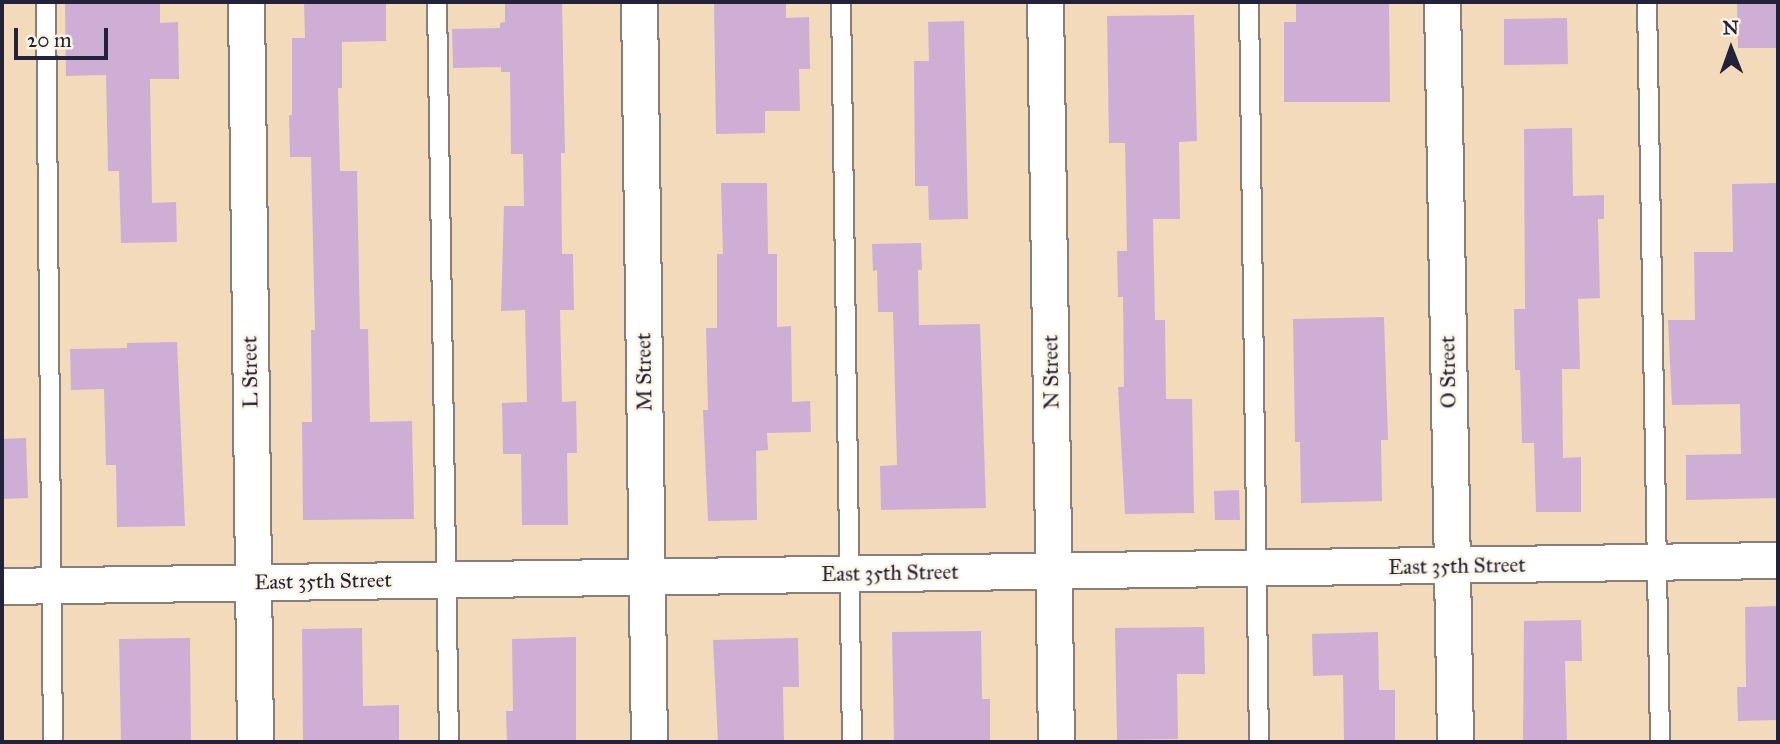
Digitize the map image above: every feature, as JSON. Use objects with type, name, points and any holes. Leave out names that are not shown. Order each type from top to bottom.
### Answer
[{"type":"street","name":"L Street","points":[[246,2],[255,742]]},
{"type":"street","name":"M Street","points":[[639,2],[649,742]]},
{"type":"street","name":"N Street","points":[[1045,2],[1056,742]]},
{"type":"street","name":"O Street","points":[[1442,2],[1455,742]]},
{"type":"street","name":"East 35th Street","points":[[2,586],[1054,570],[1452,567],[1778,560]]},
{"type":"lane","points":[[46,2],[53,742]]},
{"type":"lane","points":[[437,2],[449,742]]},
{"type":"lane","points":[[841,2],[852,742]]},
{"type":"lane","points":[[1249,2],[1259,742]]},
{"type":"lane","points":[[1647,2],[1660,742]]},
{"type":"building","points":[[65,2],[160,2],[160,23],[178,22],[179,79],[150,79],[152,203],[176,202],[177,242],[121,243],[119,171],[108,171],[106,75],[66,76]]},
{"type":"building","points":[[304,2],[386,2],[386,41],[342,42],[342,88],[338,88],[340,171],[357,171],[360,329],[368,329],[370,422],[412,421],[414,519],[303,520],[302,422],[312,422],[311,330],[315,330],[311,157],[290,157],[289,115],[292,115],[292,38],[305,38]]},
{"type":"building","points":[[505,2],[562,2],[565,153],[561,153],[562,254],[573,254],[574,310],[560,310],[562,402],[576,401],[577,453],[567,453],[568,525],[522,525],[521,454],[503,454],[502,403],[527,402],[525,310],[501,311],[504,206],[524,206],[523,154],[511,154],[510,72],[501,72],[501,67],[453,68],[452,29],[500,28],[500,23],[505,22]]},
{"type":"building","points":[[714,2],[786,2],[786,18],[809,17],[810,69],[799,69],[800,111],[765,111],[765,133],[716,134]]},
{"type":"building","points":[[1296,2],[1389,2],[1390,102],[1284,102],[1284,22],[1296,22]]},
{"type":"building","points":[[1737,2],[1778,2],[1778,48],[1738,48]]},
{"type":"building","points":[[1194,15],[1197,141],[1179,142],[1180,219],[1153,219],[1155,320],[1165,320],[1166,399],[1192,399],[1194,513],[1125,514],[1118,387],[1124,387],[1123,297],[1118,297],[1117,251],[1127,251],[1125,143],[1109,143],[1107,16]]},
{"type":"building","points":[[1567,18],[1568,64],[1504,65],[1504,19]]},
{"type":"building","points":[[964,21],[968,219],[929,220],[928,186],[915,186],[914,61],[929,61],[928,22]]},
{"type":"building","points":[[1572,128],[1573,196],[1604,195],[1604,219],[1598,219],[1600,298],[1578,299],[1580,369],[1562,369],[1563,458],[1581,457],[1581,512],[1536,512],[1534,443],[1522,443],[1520,370],[1515,370],[1514,309],[1525,309],[1524,129]]},
{"type":"building","points":[[721,183],[767,183],[768,254],[777,254],[777,327],[791,326],[792,402],[810,401],[811,432],[767,433],[768,450],[756,451],[757,520],[708,521],[703,410],[708,410],[706,328],[717,328],[717,254],[723,254]]},
{"type":"building","points":[[1778,183],[1778,498],[1686,500],[1686,455],[1741,454],[1740,404],[1672,405],[1668,320],[1695,320],[1694,252],[1733,252],[1732,184]]},
{"type":"building","points":[[921,243],[922,270],[918,270],[919,325],[980,324],[986,508],[881,510],[880,466],[897,465],[893,312],[878,312],[877,270],[873,271],[872,244]]},
{"type":"building","points":[[1384,317],[1388,440],[1381,440],[1382,501],[1301,503],[1300,442],[1295,442],[1293,319]]},
{"type":"building","points":[[177,342],[185,526],[117,527],[116,465],[106,465],[104,389],[71,390],[70,349],[127,348],[127,343]]},
{"type":"building","points":[[26,438],[28,498],[2,499],[2,439]]},
{"type":"building","points":[[1239,490],[1240,520],[1215,520],[1214,491]]},
{"type":"building","points":[[1778,606],[1778,720],[1738,721],[1737,687],[1746,687],[1745,607]]},
{"type":"building","points":[[1581,620],[1582,661],[1565,661],[1567,742],[1523,742],[1524,621]]},
{"type":"building","points":[[1204,627],[1205,674],[1177,674],[1178,739],[1117,740],[1115,628]]},
{"type":"building","points":[[362,628],[363,706],[399,705],[399,742],[303,742],[302,629]]},
{"type":"building","points":[[981,631],[982,699],[990,699],[990,742],[894,742],[892,632]]},
{"type":"building","points":[[1378,632],[1379,690],[1395,690],[1395,740],[1344,741],[1343,675],[1313,676],[1312,634]]},
{"type":"building","points":[[576,637],[576,742],[507,742],[506,711],[513,711],[512,639]]},
{"type":"building","points":[[190,638],[191,742],[121,742],[119,639]]},
{"type":"building","points":[[798,638],[799,687],[783,687],[784,742],[718,742],[713,640]]}]
